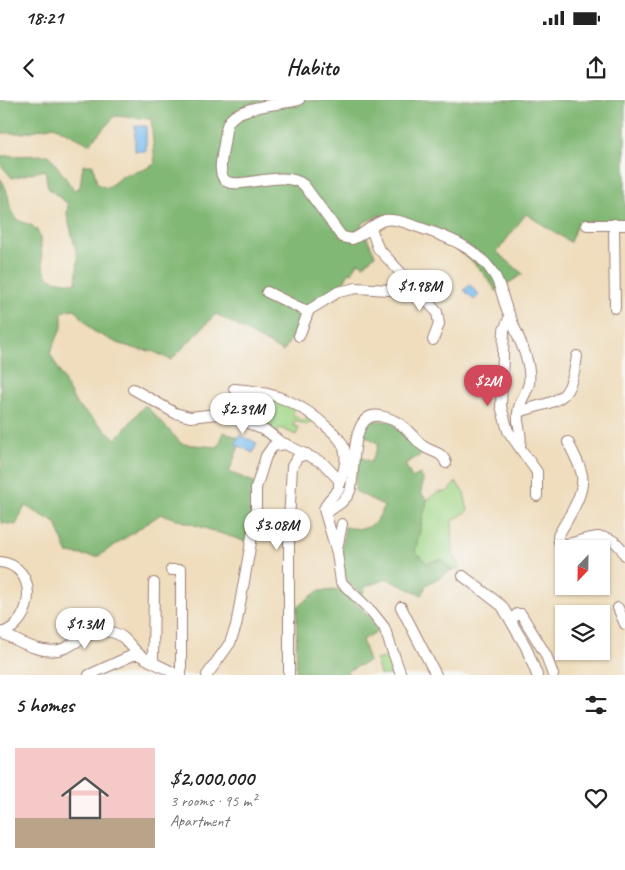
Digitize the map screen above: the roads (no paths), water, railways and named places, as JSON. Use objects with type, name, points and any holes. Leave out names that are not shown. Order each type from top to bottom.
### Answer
[{"type":"street","points":[[299,100],[247,110],[233,116],[227,125],[221,164],[223,178],[227,182],[237,183],[283,177],[296,180],[304,185],[342,237],[352,239],[386,220],[395,220],[456,241],[467,248],[496,277],[504,305],[510,316],[529,369],[528,385],[518,412],[517,421],[522,433],[520,446]]},
{"type":"street","points":[[614,224],[615,308]]},
{"type":"street","points":[[587,225],[625,225]]},
{"type":"street","points":[[371,228],[378,248],[437,312],[439,318],[432,340]]},
{"type":"street","points":[[299,336],[308,312],[319,302],[338,292],[357,288],[388,290],[413,285]]},
{"type":"street","points":[[267,292],[308,312]]},
{"type":"street","points":[[510,316],[504,330],[501,406],[508,431],[537,472],[537,496]]},
{"type":"street","points":[[518,412],[562,398],[571,385],[577,356]]},
{"type":"street","points":[[133,389],[175,413],[190,417],[226,413],[268,432],[273,437],[323,463],[340,483]]},
{"type":"street","points":[[234,389],[250,390],[290,400],[322,422],[333,432],[344,448],[346,458],[340,483],[337,493],[326,503],[325,513],[337,553],[341,582],[372,612],[384,627],[401,675]]},
{"type":"street","points":[[325,513],[340,504],[349,492],[353,477],[352,460],[356,442],[364,422],[371,416],[393,419],[403,425],[423,446],[440,454],[446,464]]},
{"type":"street","points":[[568,442],[580,469],[582,484],[579,495],[558,536],[558,541],[562,545],[568,546],[590,537],[604,536],[618,543],[625,555]]},
{"type":"street","points":[[207,675],[230,643],[236,626],[256,514],[256,488],[266,456],[273,446],[286,444]]},
{"type":"street","points":[[289,675],[291,618],[289,522],[292,466],[295,459],[307,454]]},
{"type":"street","points":[[337,553],[342,524]]},
{"type":"street","points":[[0,562],[16,567],[28,585],[27,604],[22,616],[9,630],[1,632]]},
{"type":"street","points":[[171,570],[181,570],[181,675]]},
{"type":"street","points":[[463,576],[496,600],[526,647],[537,675]]},
{"type":"street","points":[[153,661],[154,583]]},
{"type":"street","points":[[401,606],[436,675]]},
{"type":"street","points":[[618,608],[625,624]]},
{"type":"street","points":[[511,621],[517,614],[521,614],[546,655],[553,675]]},
{"type":"street","points":[[1,632],[27,645],[49,651],[66,648],[90,634],[107,631],[127,640],[140,655]]},
{"type":"street","points":[[89,675],[133,654],[153,661],[177,675]]},
{"type":"water","points":[[135,126],[146,126],[146,151],[135,151]]},
{"type":"water","points":[[470,285],[479,295],[474,300],[464,290]]},
{"type":"water","points":[[240,435],[257,443],[253,453],[235,444]]}]
